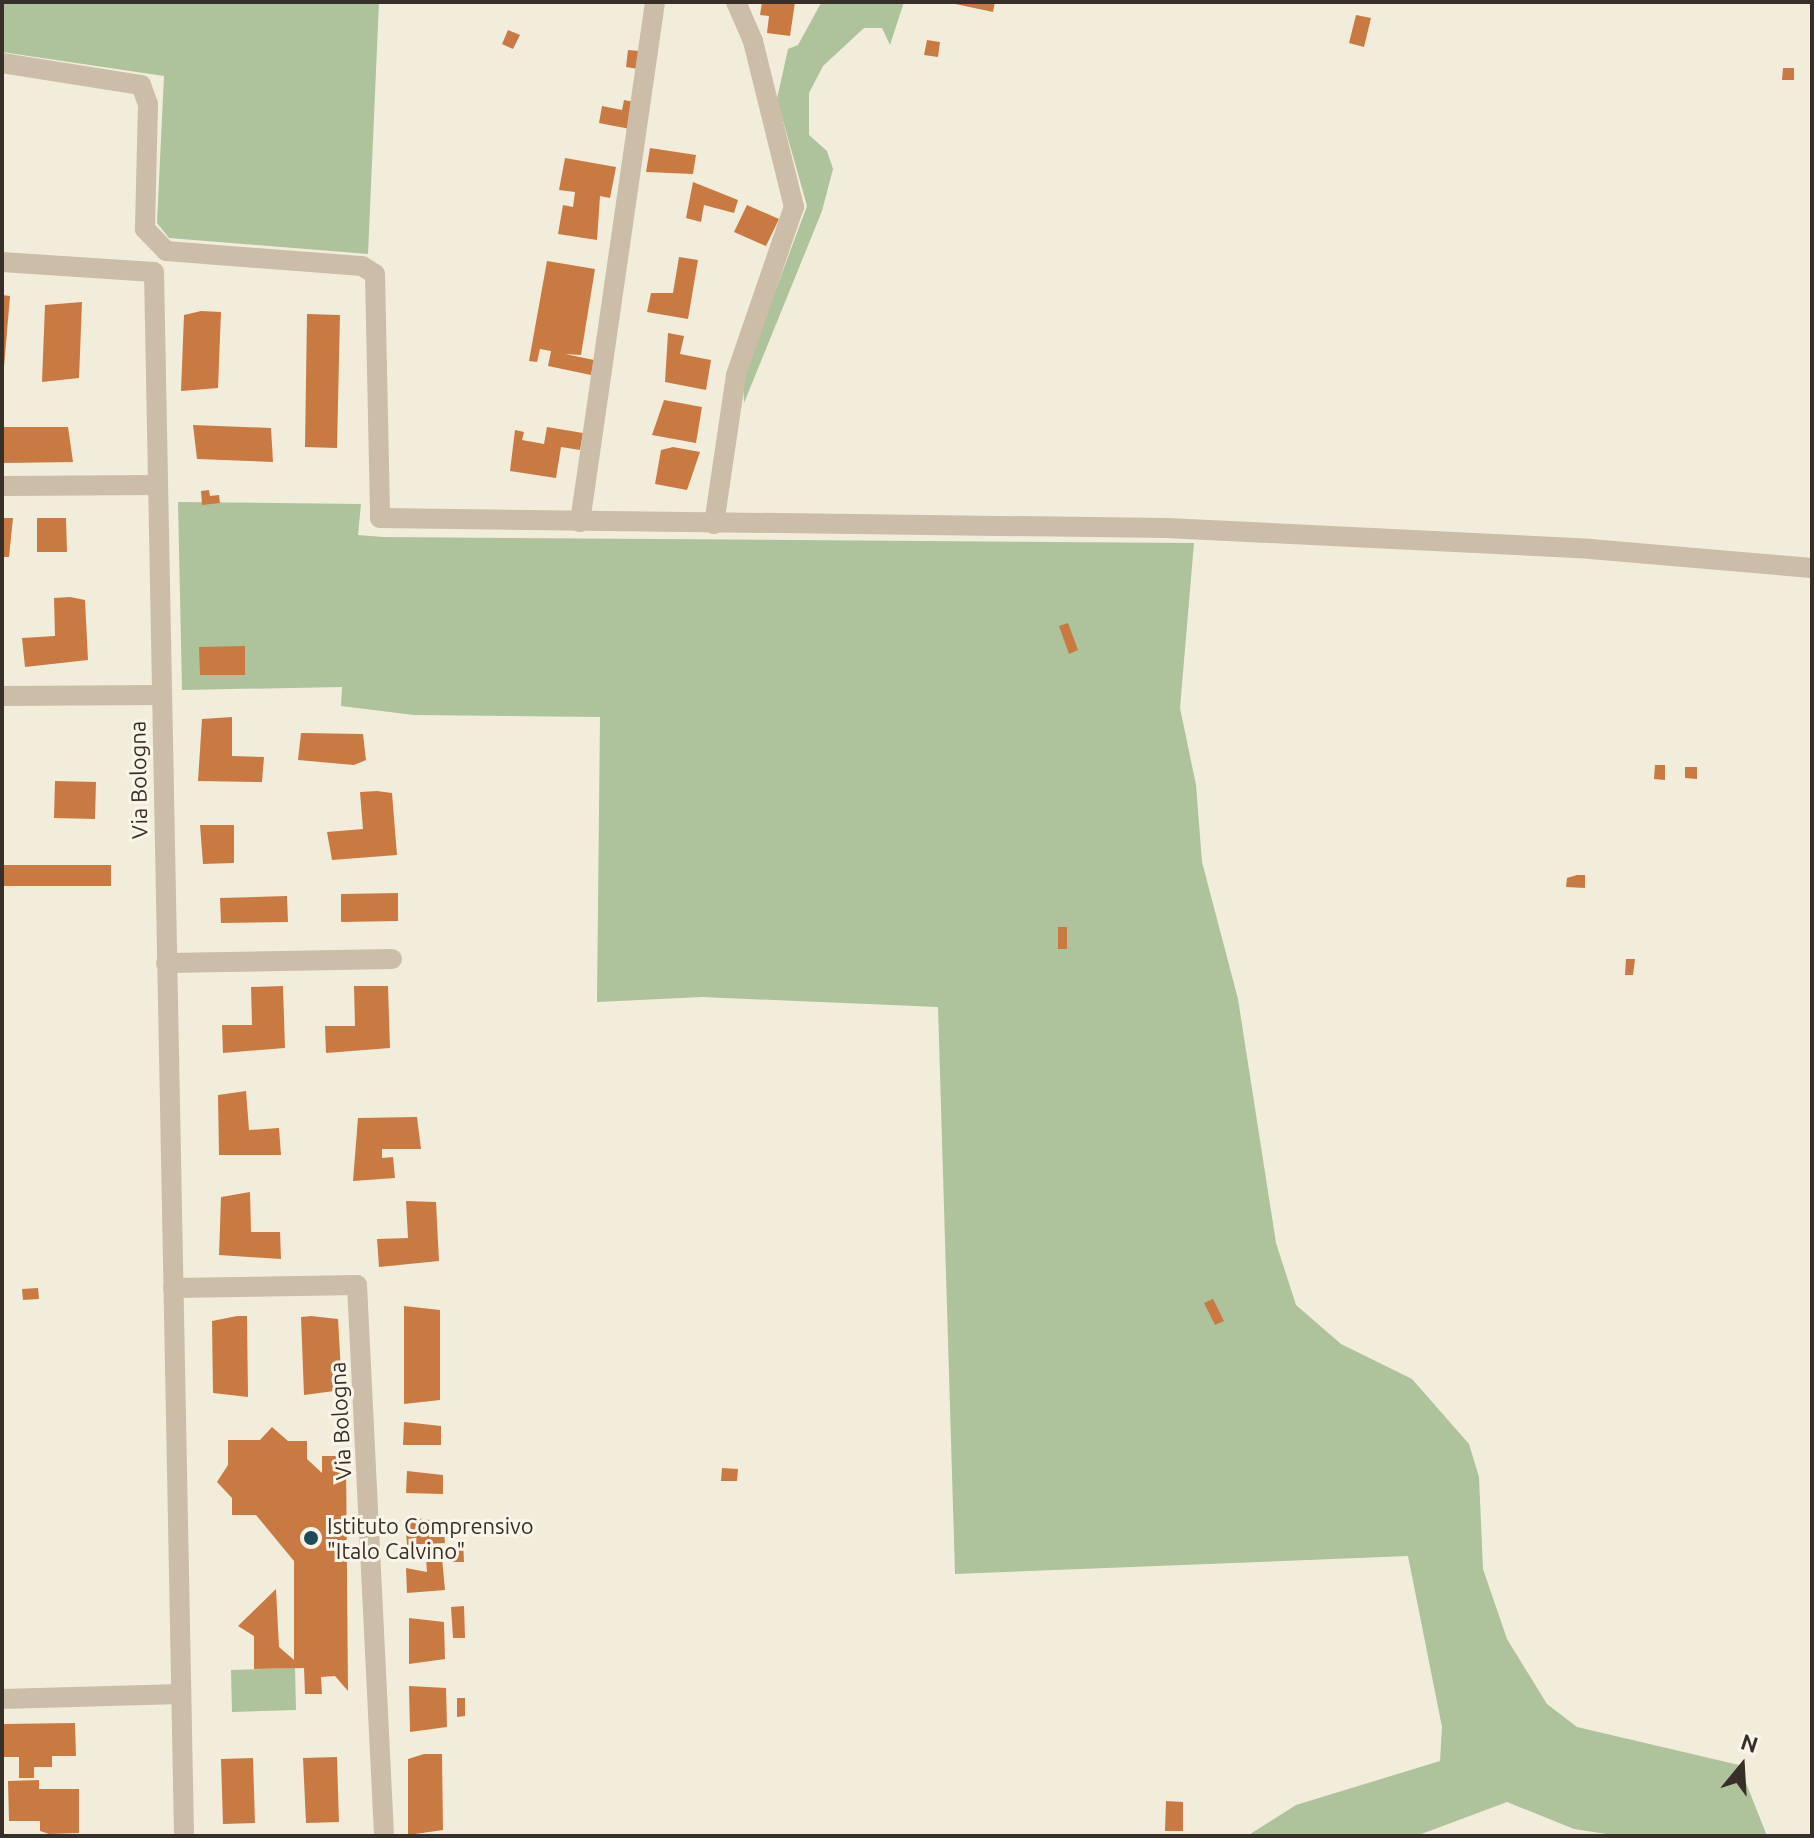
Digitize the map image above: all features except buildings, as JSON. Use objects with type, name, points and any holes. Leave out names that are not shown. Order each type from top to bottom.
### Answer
[{"type":"street","points":[[580,522],[655,2]]},
{"type":"street","points":[[714,524],[736,375],[794,207],[753,41],[736,2]]},
{"type":"street","points":[[2,63],[141,85],[148,104],[145,229],[150,240],[166,251],[362,266],[375,274],[380,518],[1167,528],[1575,548],[1812,568]]},
{"type":"street","name":"Via Bologna","points":[[2,262],[154,272],[184,1836]]},
{"type":"street","points":[[2,486],[156,485]]},
{"type":"street","points":[[2,696],[160,695]]},
{"type":"street","points":[[166,963],[392,959]]},
{"type":"street","name":"Via Bologna","points":[[173,1288],[357,1285],[384,1836]]},
{"type":"street","points":[[2,1699],[181,1694]]},
{"type":"green space","points":[[2,2],[379,2],[368,254],[169,238],[157,223],[164,76],[2,52]]},
{"type":"green space","points":[[904,2],[890,45],[882,28],[864,28],[823,66],[809,93],[809,135],[827,151],[833,169],[822,211],[744,403],[743,378],[807,206],[777,99],[788,49],[798,45],[821,3]]},
{"type":"green space","points":[[178,502],[361,504],[358,535],[383,537],[1194,543],[1180,708],[1196,785],[1202,862],[1238,999],[1276,1243],[1296,1305],[1341,1344],[1412,1379],[1469,1444],[1479,1477],[1483,1569],[1507,1639],[1547,1704],[1577,1727],[1739,1765],[1767,1836],[1619,1836],[1574,1829],[1507,1802],[1416,1836],[1247,1836],[1296,1805],[1440,1761],[1442,1727],[1408,1556],[955,1574],[938,1007],[702,997],[597,1002],[600,717],[414,715],[341,706],[342,687],[182,690]]},
{"type":"green space","points":[[295,1668],[296,1710],[232,1712],[231,1670]]},
{"type":"place","name":"Istituto Comprensivo \"Italo Calvino\"","points":[[311,1538]]}]
